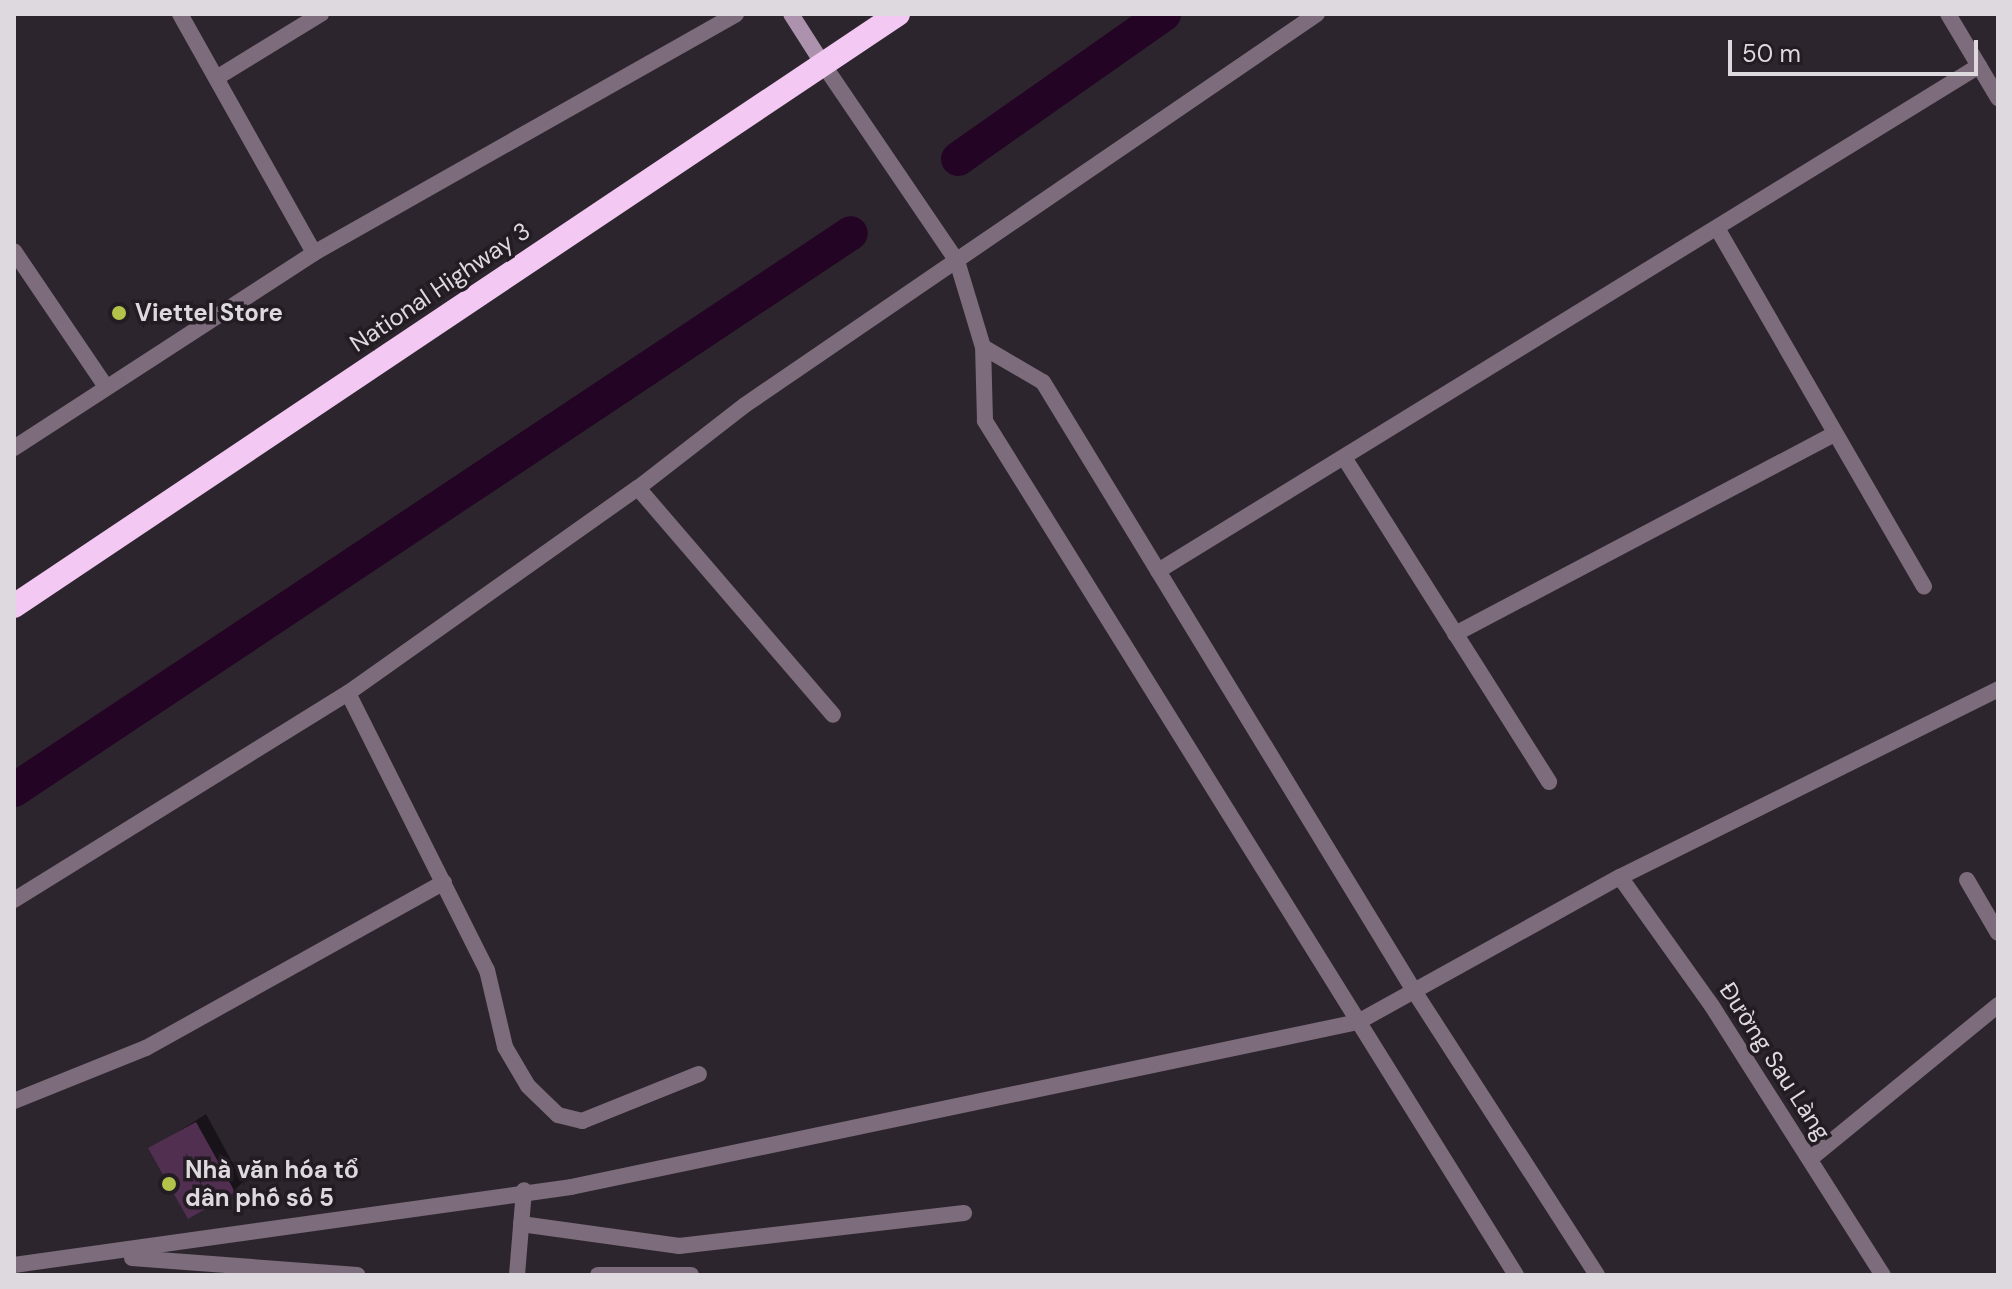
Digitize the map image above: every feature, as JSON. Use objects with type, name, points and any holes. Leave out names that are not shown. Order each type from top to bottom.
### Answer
[{"type":"highway","name":"National Highway 3","points":[[14,606],[898,14]]},
{"type":"street","points":[[180,14],[314,253]]},
{"type":"street","points":[[218,77],[321,14]]},
{"type":"street","points":[[14,448],[314,253],[736,14]]},
{"type":"street","points":[[791,14],[957,261],[983,347],[985,421],[1516,1275]]},
{"type":"street","points":[[14,900],[348,693],[638,488],[745,405],[1317,14]]},
{"type":"street","points":[[1948,14],[1998,98]]},
{"type":"street","points":[[1158,571],[1345,459],[1979,66]]},
{"type":"street","points":[[1717,228],[1924,587]]},
{"type":"street","points":[[14,251],[106,387]]},
{"type":"street","points":[[983,347],[1043,382],[1416,994],[1597,1275]]},
{"type":"street","points":[[1455,634],[1835,434]]},
{"type":"street","points":[[1345,459],[1549,782]]},
{"type":"street","points":[[638,488],[833,715]]},
{"type":"street","points":[[14,1265],[108,1256],[524,1190],[571,1187],[1358,1022],[1416,994],[1620,877],[1998,689]]},
{"type":"street","points":[[348,693],[487,970],[505,1047],[528,1086],[558,1115],[582,1121],[699,1074]]},
{"type":"street","name":"Đường Sau Làng","points":[[1620,877],[1712,1006],[1883,1275]]},
{"type":"street","points":[[1967,880],[1998,933]]},
{"type":"street","points":[[14,1101],[146,1048],[444,882]]},
{"type":"street","points":[[1810,1159],[1998,1005]]},
{"type":"street","points":[[517,1275],[524,1190]]},
{"type":"street","points":[[521,1224],[679,1246],[964,1213]]},
{"type":"street","points":[[108,1256],[357,1275]]},
{"type":"street","points":[[598,1275],[691,1275]]},
{"type":"building","points":[[196,1122],[235,1192],[188,1219],[148,1148]]},
{"type":"waterway","points":[[958,159],[1164,14]]},
{"type":"waterway","points":[[14,790],[851,233]]},
{"type":"place","name":"Viettel Store","points":[[119,313]]},
{"type":"place","name":"Nhà văn hóa tổ dân phố số 5","points":[[169,1184]]}]
